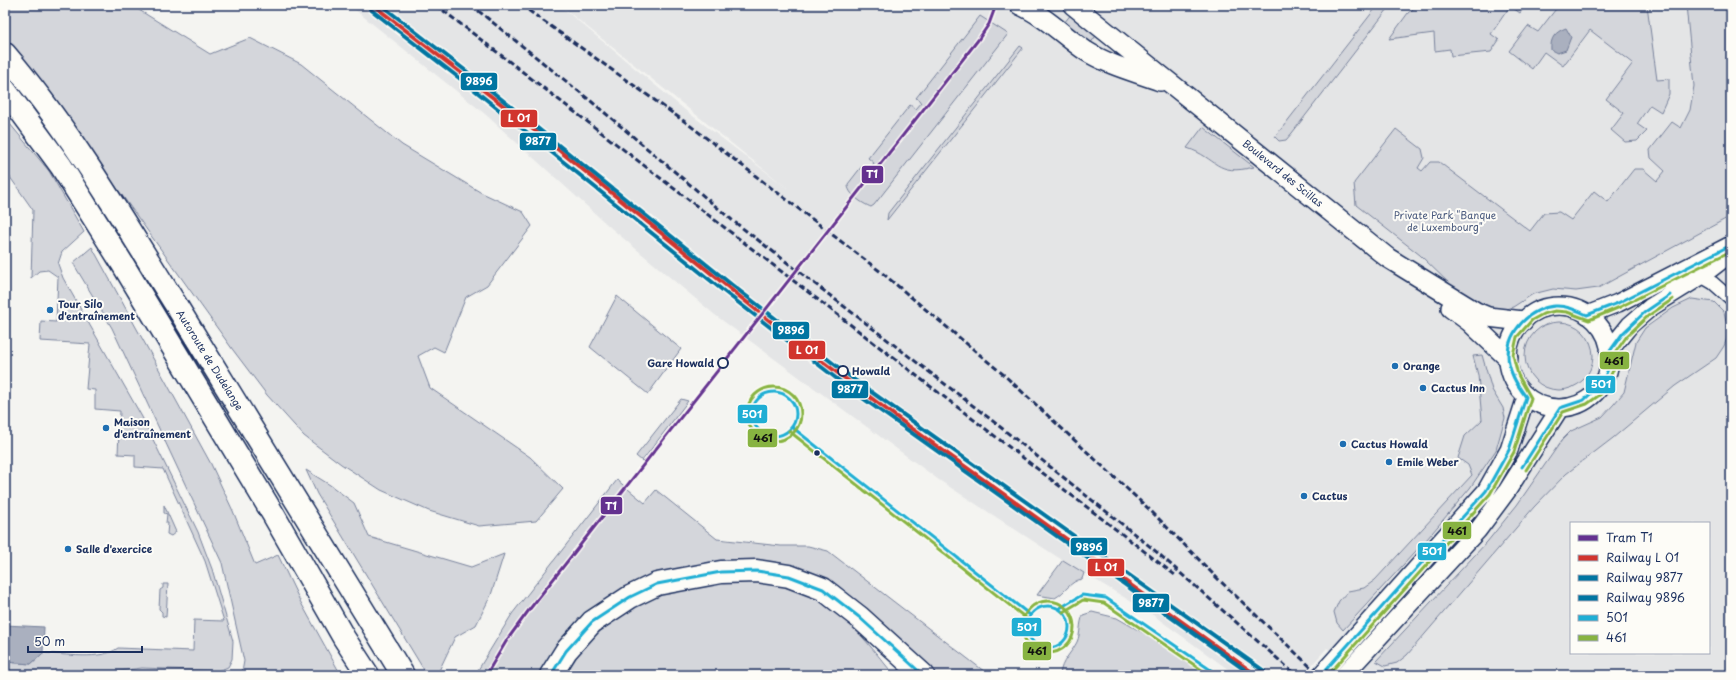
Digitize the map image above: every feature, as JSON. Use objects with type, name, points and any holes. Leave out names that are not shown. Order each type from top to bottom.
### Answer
[{"type":"highway","name":"Autoroute de Dudelange","points":[[5,54],[35,89],[95,176],[285,480],[403,675]]},
{"type":"highway","points":[[5,90],[61,166],[122,263],[268,507],[344,638],[368,675]]},
{"type":"highway","points":[[551,675],[566,651],[592,622],[630,597],[657,584],[721,572],[757,571],[789,576],[823,589],[859,616],[923,675]]},
{"type":"highway","points":[[344,638],[361,675]]},
{"type":"main road","name":"Boulevard des Scillas","points":[[1020,5],[1040,9],[1087,51],[1111,64],[1174,86]]},
{"type":"main road","name":"Boulevard des Scillas","points":[[1073,5],[1470,322],[1508,358]]},
{"type":"main road","points":[[1587,315],[1618,303],[1731,246]]},
{"type":"main road","points":[[1609,351],[1630,325],[1651,307],[1701,276],[1731,252]]},
{"type":"main road","name":"Boulevard des Scillas","points":[[1392,261],[1476,312],[1488,317],[1523,321]]},
{"type":"main road","points":[[1554,306],[1571,308],[1587,315],[1598,324],[1606,337],[1609,351],[1609,368],[1603,383],[1592,396],[1577,405],[1560,408],[1543,405],[1526,397],[1516,386],[1510,373],[1508,358],[1509,344],[1514,332],[1523,321],[1537,311],[1554,306]]},
{"type":"main road","points":[[1321,675],[1486,491],[1509,450],[1526,397]]},
{"type":"main road","points":[[1344,675],[1478,530],[1507,491],[1560,408]]},
{"type":"street","points":[[1701,276],[1713,283],[1731,299]]},
{"type":"shaded area","points":[[349,5],[559,5],[685,110],[787,188],[560,5],[1731,5],[1731,675],[1360,675],[1327,648],[1303,675],[1236,675],[1150,613],[1056,556],[939,480],[715,315],[611,228],[485,114]]},
{"type":"green space","points":[[5,5],[131,5],[210,54],[250,38],[301,64],[402,145],[480,192],[523,212],[532,226],[487,285],[466,297],[444,352],[434,347],[418,356],[430,388],[530,457],[563,489],[536,521],[479,526],[429,511],[381,490],[341,464],[304,436],[267,395],[233,350],[86,145],[5,36]]},
{"type":"green space","points":[[1378,5],[1391,5],[1292,133],[1286,140],[1279,141],[1275,137]]},
{"type":"green space","points":[[1418,5],[1526,5],[1520,13],[1510,6],[1491,34],[1499,40],[1491,52],[1451,56],[1450,49],[1435,51],[1434,33],[1389,39],[1408,13]]},
{"type":"green space","points":[[1559,5],[1647,5],[1657,80],[1669,79],[1669,94],[1661,112],[1650,105],[1637,124],[1647,131],[1637,141],[1625,142],[1611,130],[1624,113],[1606,99],[1633,63],[1590,30],[1563,66],[1544,52],[1532,69],[1509,51],[1528,26],[1538,32]]},
{"type":"green space","name":"Private Park \"Banque de Luxembourg\"","points":[[1686,5],[1731,5],[1731,216],[1598,288],[1576,291],[1553,289],[1533,294],[1513,307],[1502,310],[1491,309],[1459,293],[1420,255],[1356,205],[1354,183],[1396,129],[1422,149],[1424,158],[1418,168],[1422,171],[1430,162],[1439,162],[1530,231],[1544,213],[1559,212],[1571,220],[1594,191],[1608,202],[1634,169],[1643,169],[1657,181],[1665,171],[1651,158],[1650,150],[1672,122],[1681,128],[1690,110],[1694,86]]},
{"type":"green space","points":[[1072,13],[1098,33],[1090,44],[1064,23]]},
{"type":"green space","points":[[980,16],[1008,34],[874,205],[871,207],[864,204],[853,195],[848,188],[848,184],[862,166],[869,170],[874,163],[868,158],[910,105],[916,109],[922,102],[916,98]]},
{"type":"green space","points":[[1020,46],[1023,48],[887,220],[888,213]]},
{"type":"green space","points":[[5,118],[49,171],[84,232],[62,252],[58,264],[63,278],[142,417],[198,532],[212,569],[233,641],[232,659],[228,667],[218,671],[142,668],[89,675],[5,675],[5,662],[31,664],[43,653],[92,656],[111,652],[118,648],[193,651],[194,620],[224,621],[205,561],[163,469],[135,467],[135,455],[118,454],[120,411],[95,409],[95,390],[86,389],[90,344],[40,341],[41,321],[56,322],[58,277],[48,270],[39,271],[31,278],[33,210],[5,170]]},
{"type":"green space","points":[[1203,127],[1254,167],[1231,170],[1218,165],[1197,152],[1187,148]]},
{"type":"green space","points":[[92,247],[211,464],[233,511],[255,565],[278,555],[300,601],[341,675],[245,675],[242,672],[244,661],[222,563],[112,328],[73,263]]},
{"type":"green space","points":[[617,296],[681,349],[648,394],[590,347]]},
{"type":"green space","points":[[1692,299],[1714,302],[1724,312],[1729,333],[1724,346],[1716,358],[1675,386],[1613,438],[1566,474],[1534,507],[1407,655],[1397,663],[1385,666],[1376,661],[1487,542],[1517,505],[1562,440],[1571,431],[1602,417],[1624,392],[1636,342],[1645,328],[1673,308]]},
{"type":"green space","points":[[1559,322],[1572,325],[1583,332],[1590,343],[1593,356],[1590,369],[1583,380],[1572,387],[1559,390],[1546,387],[1535,380],[1528,369],[1525,356],[1528,343],[1535,332],[1546,325]]},
{"type":"green space","points":[[1482,355],[1492,390],[1503,408],[1505,418],[1496,450],[1470,488],[1427,539],[1343,630],[1337,623],[1334,612],[1339,601],[1348,591],[1364,588],[1375,580],[1472,475],[1468,465],[1458,458],[1465,436],[1482,420],[1478,375],[1473,356]]},
{"type":"green space","points":[[681,399],[688,401],[642,461],[636,456]]},
{"type":"green space","points":[[306,470],[330,485],[354,503],[369,537],[471,567],[504,554],[491,595],[476,625],[455,637],[437,675],[427,675],[317,494]]},
{"type":"green space","points":[[617,480],[645,503],[656,490],[717,539],[781,546],[808,546],[828,551],[989,675],[935,675],[862,610],[780,565],[728,560],[670,570],[613,595],[542,675],[475,675],[512,614]]},
{"type":"green space","points":[[164,505],[176,532],[171,536],[167,534],[168,523],[166,523],[167,514],[164,513]]},
{"type":"green space","points":[[1063,560],[1084,573],[1082,579],[1071,584],[1055,598],[1037,595]]},
{"type":"green space","points":[[750,576],[797,589],[811,594],[823,601],[856,630],[894,675],[563,675],[572,661],[594,637],[620,616],[648,600],[683,585]]},
{"type":"green space","points":[[163,584],[168,584],[166,617],[162,616],[162,612],[159,609],[160,590],[163,588]]},
{"type":"green space","points":[[1092,612],[1117,618],[1157,641],[1204,675],[1060,675],[1064,662],[1077,642],[1083,615]]},
{"type":"water","points":[[1566,28],[1571,37],[1566,50],[1557,53],[1551,50],[1551,42],[1554,36],[1559,31]]},
{"type":"water","points":[[5,625],[44,627],[43,653],[31,664],[5,662]]},
{"type":"railway","points":[[436,5],[1175,575]]},
{"type":"railway","points":[[471,5],[592,102],[732,220],[989,418],[1152,548],[1296,675]]},
{"type":"railway","points":[[521,5],[688,124],[881,272],[1004,375],[1151,511],[1217,578],[1319,675]]},
{"type":"tram line","name":"T1","points":[[486,675],[507,640],[529,610],[978,40],[989,24],[996,5]]},
{"type":"transit line","points":[[373,5],[514,114],[791,338],[906,424],[1256,675]]},
{"type":"transit line","name":"501","points":[[1321,675],[1486,491],[1509,450],[1526,397],[1516,383],[1508,361],[1509,346],[1516,329],[1522,322],[1537,311],[1555,306],[1567,307],[1587,315],[1618,303],[1731,245]]},
{"type":"transit line","name":"461","points":[[1328,675],[1490,494],[1514,452],[1531,398],[1518,375],[1513,355],[1517,337],[1532,320],[1543,314],[1555,311],[1567,312],[1589,320],[1620,307],[1731,251]]},
{"type":"transit line","name":"501","points":[[1522,467],[1560,408],[1584,400],[1602,383],[1609,367],[1610,351],[1623,333],[1645,312],[1670,295]]},
{"type":"transit line","name":"461","points":[[1526,470],[1563,412],[1587,404],[1601,394],[1614,368],[1615,353],[1627,336],[1648,316],[1673,299]]},
{"type":"transit line","name":"461","points":[[774,387],[784,389],[793,395],[799,404],[801,414],[799,424],[793,433],[784,439],[774,441],[764,439],[755,433],[749,424],[747,414],[749,404],[755,395],[764,389],[774,387]]},
{"type":"transit line","name":"501","points":[[774,392],[786,396],[792,402],[796,414],[792,426],[786,432],[774,436],[762,432],[756,426],[752,414],[756,402],[762,396],[774,392]]},
{"type":"transit line","name":"501","points":[[792,427],[1030,615]]},
{"type":"transit line","name":"461","points":[[789,431],[1027,619]]},
{"type":"transit line","name":"501","points":[[551,675],[566,651],[592,622],[630,597],[657,584],[721,572],[757,571],[789,576],[823,589],[859,617],[923,675]]},
{"type":"transit line","name":"501","points":[[1060,608],[1082,595],[1106,598],[1218,675]]},
{"type":"transit line","name":"461","points":[[1063,612],[1083,600],[1104,603],[1209,675]]},
{"type":"transit line","name":"461","points":[[1043,601],[1053,601],[1067,608],[1074,622],[1074,627],[1074,632],[1067,646],[1053,653],[1043,653],[1033,649],[1026,642],[1022,632],[1022,622],[1026,612],[1033,605],[1043,601]]},
{"type":"transit line","name":"501","points":[[1044,606],[1052,606],[1060,609],[1066,615],[1069,627],[1066,639],[1060,645],[1052,648],[1044,648],[1036,645],[1030,639],[1027,631],[1027,623],[1030,615],[1036,609],[1044,606]]},
{"type":"rail line","name":"9896","points":[[381,5],[479,81],[732,285],[856,381],[1264,671]]},
{"type":"rail line","name":"9877","points":[[370,9],[472,88],[726,293],[850,389],[1252,675]]},
{"type":"place","name":"Tour Silo d'entraînement","points":[[50,310]]},
{"type":"place","name":"Gare Howald","points":[[723,363]]},
{"type":"place","name":"Orange","points":[[1395,366]]},
{"type":"place","name":"Howald","points":[[843,371]]},
{"type":"place","name":"Cactus Inn","points":[[1423,388]]},
{"type":"place","name":"Maison d'entraînement","points":[[106,428]]},
{"type":"place","name":"Cactus Howald","points":[[1343,444]]},
{"type":"place","name":"Emile Weber","points":[[1389,462]]},
{"type":"place","name":"Cactus","points":[[1304,496]]},
{"type":"place","name":"Salle d'exercice","points":[[68,549]]}]
